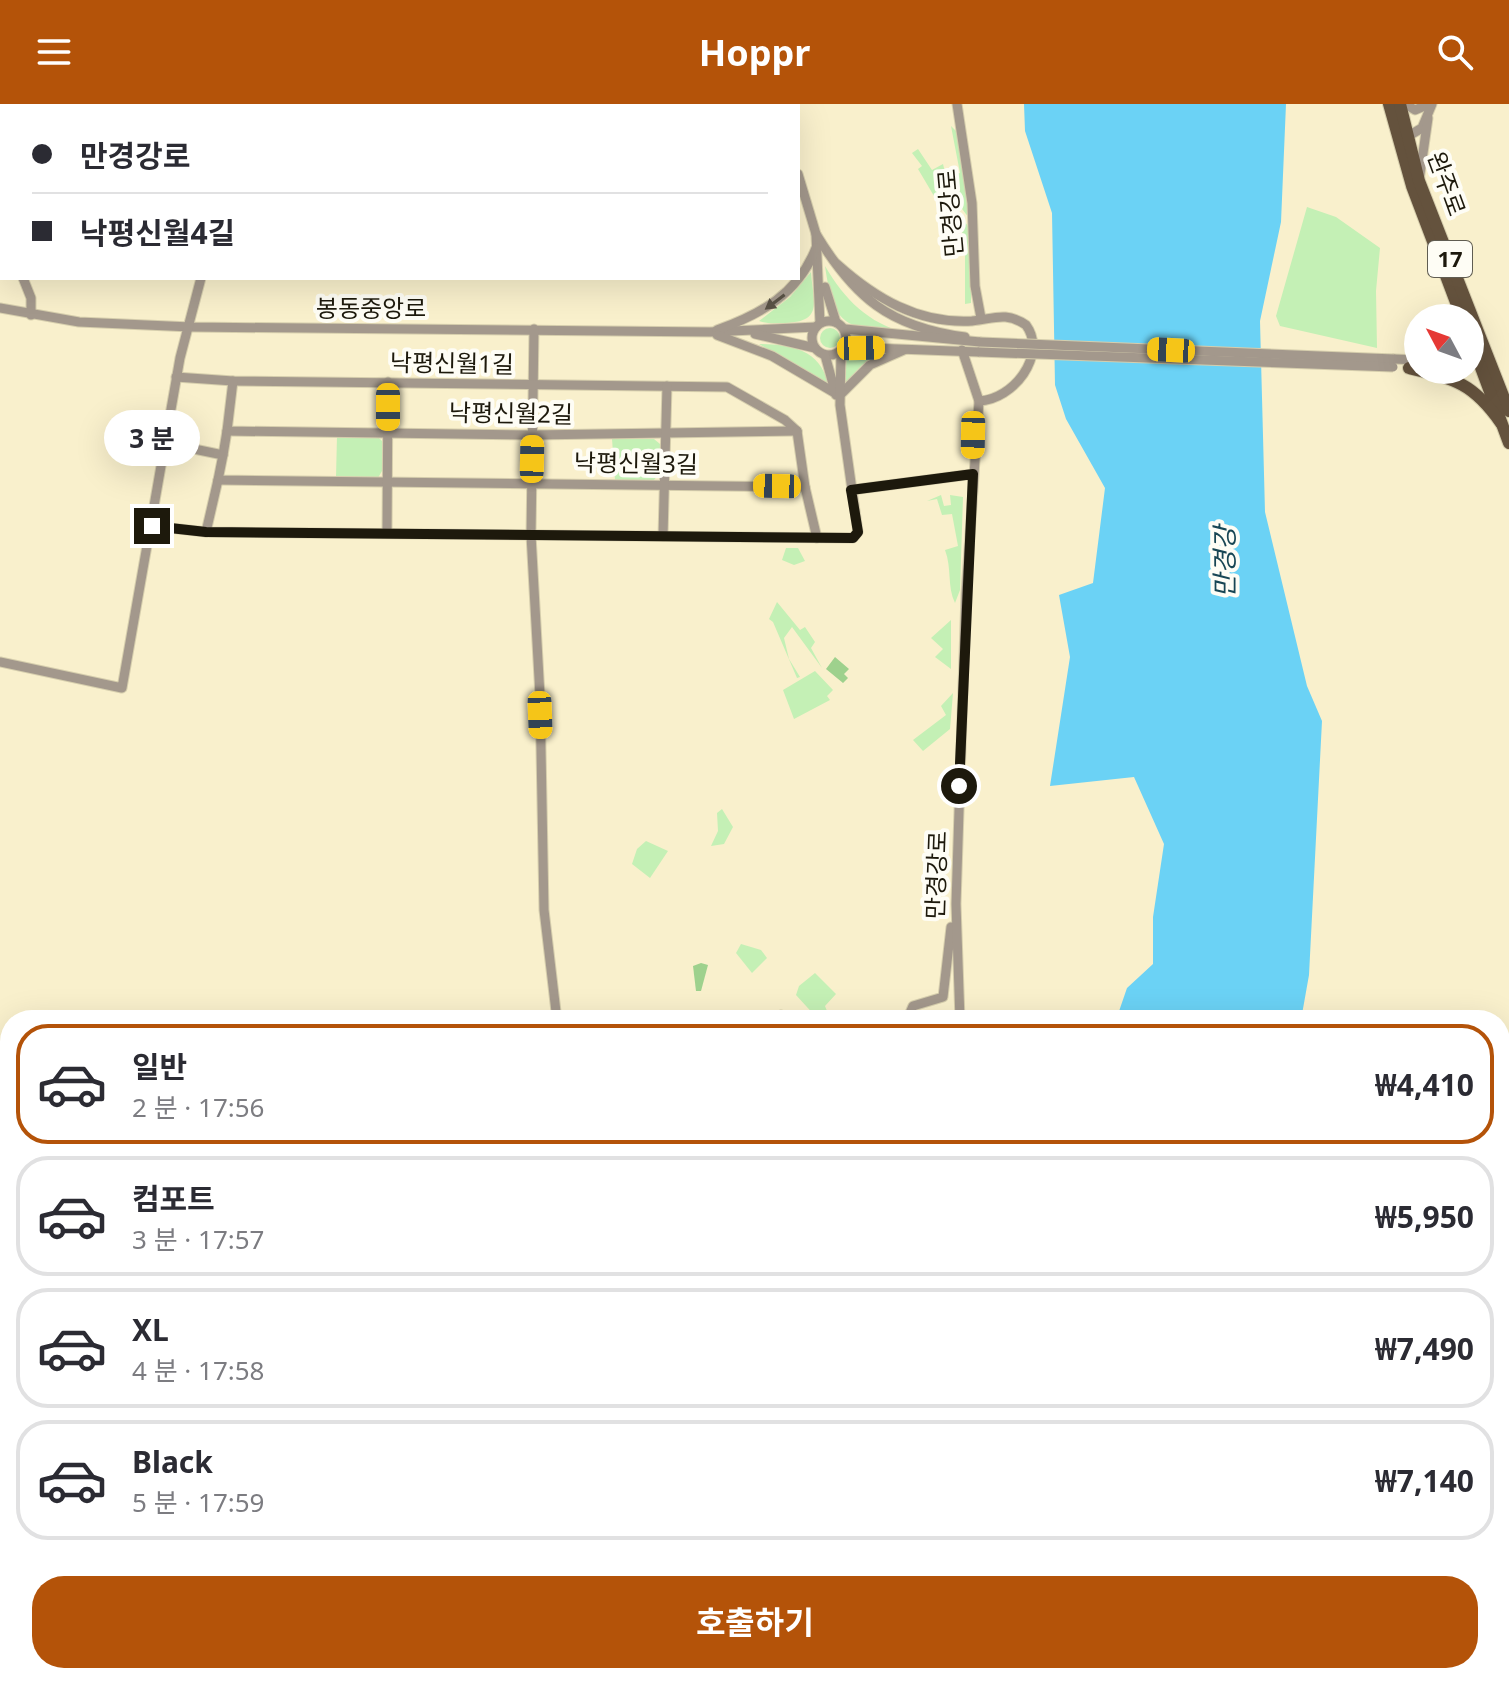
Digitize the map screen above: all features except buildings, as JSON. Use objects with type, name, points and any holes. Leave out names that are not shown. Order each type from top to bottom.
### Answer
[{"type":"main road","name":"완주로","points":[[1389,104],[1419,181],[1460,304]]},
{"type":"main road","name":"완주로","points":[[1403,104],[1403,139],[1457,304]]},
{"type":"main road","name":"완주로","points":[[1484,370],[1509,411]]},
{"type":"main road","name":"완주로","points":[[1484,374],[1509,443]]},
{"type":"main road","points":[[1464,384],[1480,396],[1501,423]]},
{"type":"street","name":"만경강로","points":[[957,104],[972,203],[978,319]]},
{"type":"street","points":[[1403,104],[1415,110],[1430,104],[1419,181]]},
{"type":"street","points":[[1403,139],[1416,133],[1428,118]]},
{"type":"street","points":[[800,181],[816,234],[818,325],[812,337],[815,348]]},
{"type":"street","points":[[816,234],[853,288],[891,316],[969,343]]},
{"type":"street","points":[[152,526],[206,532],[857,536],[839,393],[843,349],[840,325],[828,305],[823,256],[817,246]]},
{"type":"street","points":[[800,277],[817,246]]},
{"type":"street","points":[[837,264],[881,300],[926,315],[978,319],[994,315],[1018,319],[1032,333],[1035,347],[1031,364],[995,397],[979,401]]},
{"type":"street","points":[[24,280],[31,298],[31,315]]},
{"type":"street","points":[[0,662],[122,688],[176,377],[201,280]]},
{"type":"street","points":[[710,332],[756,315],[778,300],[797,280]]},
{"type":"street","name":"봉동중앙로","points":[[0,308],[102,324],[191,327],[743,332],[840,325],[969,343]]},
{"type":"street","points":[[926,315],[969,343]]},
{"type":"street","points":[[969,343],[978,319]]},
{"type":"street","points":[[534,329],[531,535],[540,696],[544,910],[556,1010]]},
{"type":"street","points":[[710,332],[772,356],[839,393]]},
{"type":"street","name":"봉동중앙로","points":[[743,332],[815,348],[825,355]]},
{"type":"street","name":"만경강로","points":[[960,1010],[956,904],[973,474],[979,401],[969,343]]},
{"type":"street","points":[[839,393],[825,355],[843,349],[969,343],[1404,364]]},
{"type":"street","points":[[839,393],[870,365],[914,347]]},
{"type":"street","name":"낙평신월1길","points":[[176,377],[233,381],[727,387],[785,420],[797,431]]},
{"type":"street","points":[[206,532],[223,455],[233,381]]},
{"type":"street","points":[[387,533],[388,382]]},
{"type":"street","points":[[663,536],[667,386]]},
{"type":"street","name":"낙평신월2길","points":[[227,431],[533,435],[797,431]]},
{"type":"street","points":[[797,431],[805,487],[817,538]]},
{"type":"street","points":[[165,443],[223,455]]},
{"type":"street","points":[[851,490],[973,474]]},
{"type":"street","name":"낙평신월3길","points":[[218,480],[805,487]]},
{"type":"street","points":[[911,1010],[913,1006],[943,997],[947,945],[956,904]]},
{"type":"green space","points":[[951,126],[958,133],[970,219],[956,198],[951,181],[950,175],[960,173]]},
{"type":"green space","points":[[918,149],[932,170],[943,164],[954,209],[947,218],[918,169],[922,166],[912,153]]},
{"type":"green space","points":[[1307,207],[1336,217],[1380,248],[1376,291],[1377,348],[1280,326],[1276,316]]},
{"type":"green space","points":[[957,212],[971,230],[971,303],[965,304],[965,237],[956,223]]},
{"type":"green space","points":[[825,266],[849,300],[880,323],[906,333],[869,329],[846,321],[833,302]]},
{"type":"green space","points":[[811,272],[814,301],[811,314],[806,319],[797,322],[759,321],[790,297]]},
{"type":"green space","points":[[826,328],[834,328],[840,338],[834,348],[826,348],[820,342],[820,334]]},
{"type":"green space","points":[[759,344],[792,347],[811,356],[824,372],[828,384]]},
{"type":"green space","points":[[847,352],[880,355],[862,365],[845,383]]},
{"type":"green space","points":[[337,436],[378,437],[382,441],[382,471],[378,478],[336,477]]},
{"type":"green space","points":[[612,439],[654,439],[660,444],[659,474],[654,480],[615,480]]},
{"type":"green space","points":[[941,495],[944,506],[951,505],[950,495],[963,497],[960,590],[955,603],[945,550],[958,546],[952,514],[942,515],[937,499],[927,501]]},
{"type":"green space","points":[[786,548],[798,548],[805,561],[794,565],[782,560]]},
{"type":"green space","points":[[777,602],[800,630],[805,627],[815,642],[811,648],[822,668],[792,627],[784,638],[789,659],[800,677],[797,678],[769,619]]},
{"type":"green space","points":[[951,620],[951,669],[935,657],[943,649],[931,638]]},
{"type":"green space","points":[[835,657],[849,669],[844,674],[848,678],[843,683],[826,669]]},
{"type":"green space","points":[[815,671],[833,690],[827,696],[830,700],[794,719],[783,690]]},
{"type":"green space","points":[[953,693],[950,729],[923,751],[913,740],[946,715],[941,706]]},
{"type":"green space","points":[[722,809],[733,827],[724,844],[711,846],[718,831],[717,813]]},
{"type":"green space","points":[[646,841],[668,851],[650,878],[632,864],[637,849]]},
{"type":"green space","points":[[741,944],[761,950],[767,958],[752,973],[736,953]]},
{"type":"green space","points":[[701,963],[708,965],[701,991],[696,991],[693,966]]},
{"type":"green space","points":[[815,973],[836,994],[825,1006],[827,1010],[810,1010],[796,995],[799,986]]},
{"type":"water","name":"만경강","points":[[1024,104],[1286,104],[1281,222],[1260,321],[1265,512],[1307,686],[1322,721],[1309,975],[1303,1010],[1119,1010],[1127,988],[1153,964],[1153,917],[1164,844],[1134,777],[1050,786],[1070,657],[1059,595],[1093,583],[1105,488],[1066,419],[1055,385],[1052,213],[1025,131]]},
{"type":"route","points":[[152,526],[206,532],[853,538],[858,532],[851,490],[973,474],[959,786]]}]
